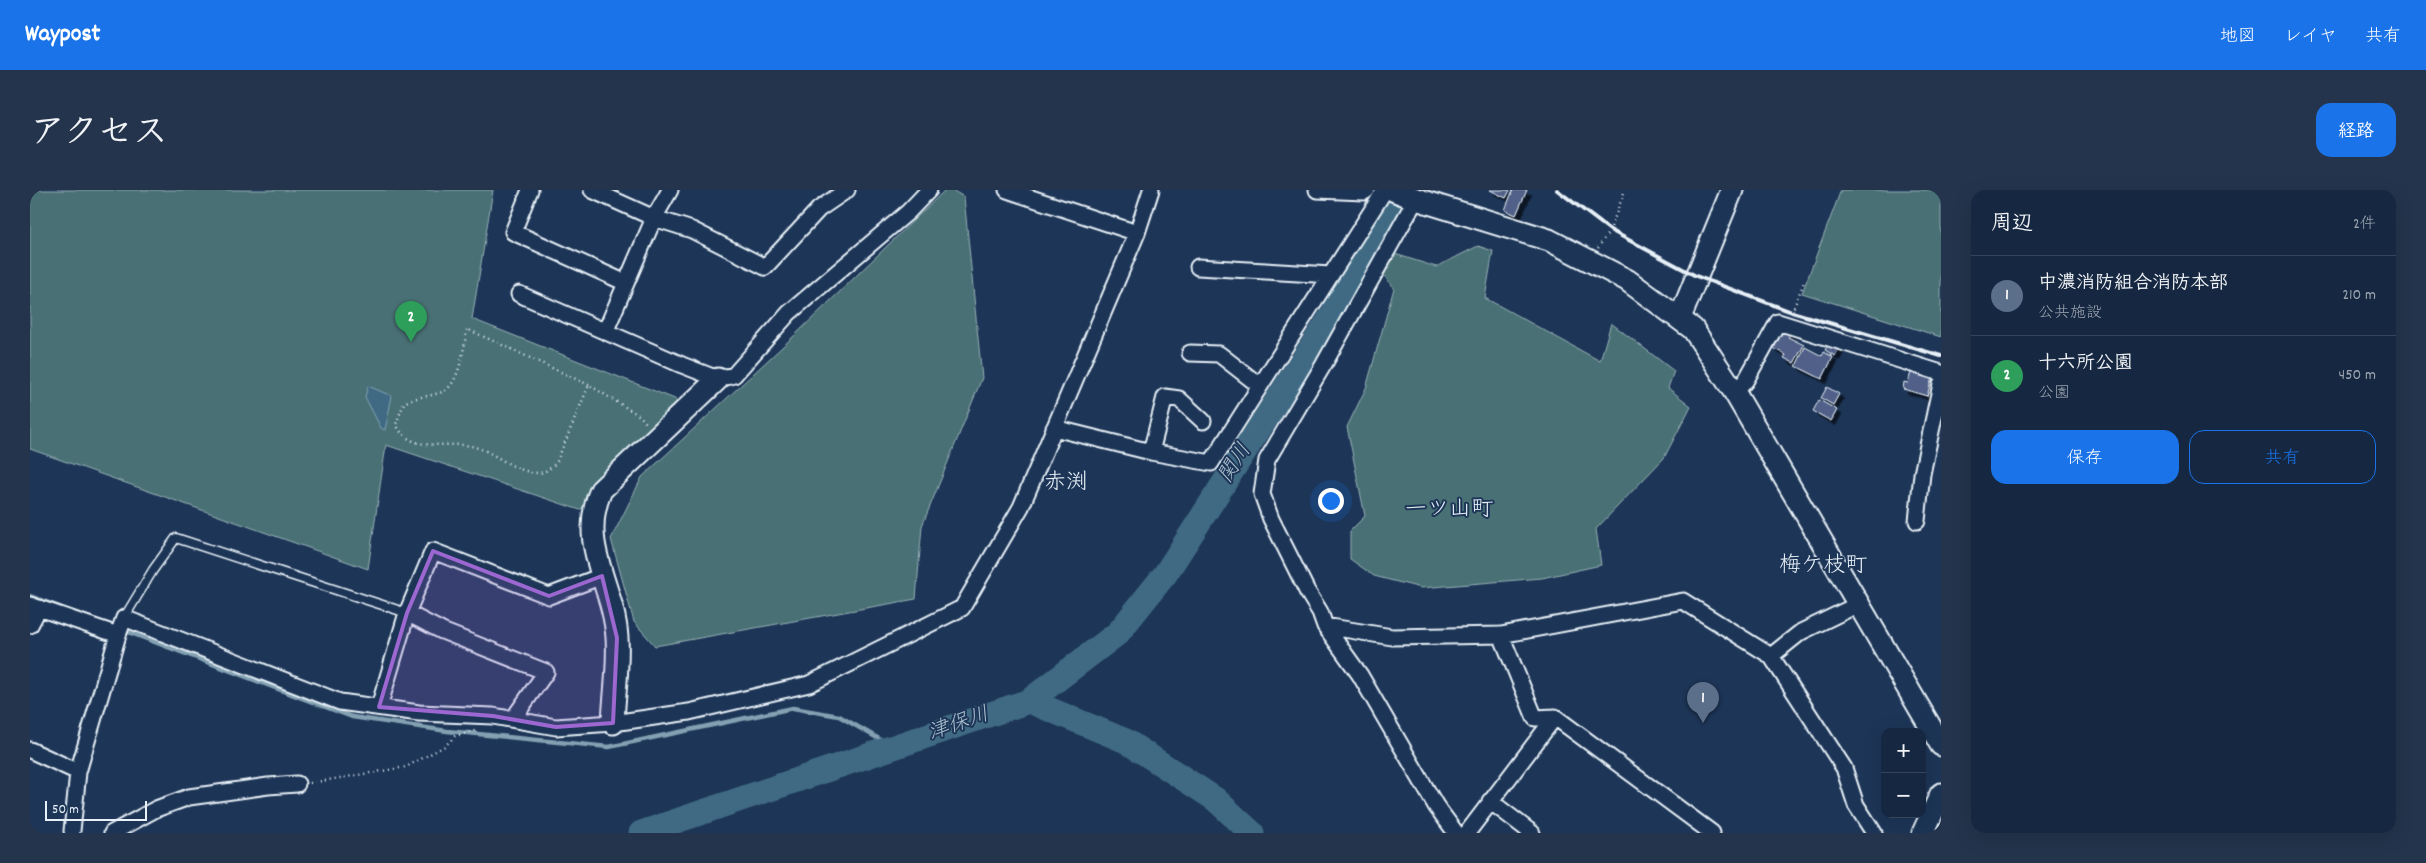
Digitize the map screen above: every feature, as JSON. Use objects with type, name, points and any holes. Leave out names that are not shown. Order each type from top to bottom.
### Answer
[{"type":"street","points":[[530,190],[513,232],[626,283]]},
{"type":"street","points":[[592,190],[654,218],[692,230],[764,267],[818,209],[847,190]]},
{"type":"street","points":[[606,330],[654,218],[670,190]]},
{"type":"street","points":[[613,723],[617,638],[592,537],[595,504],[601,490],[718,379],[734,375],[789,313],[908,212],[929,190]]},
{"type":"street","points":[[1007,190],[1137,233]]},
{"type":"street","points":[[72,831],[78,772],[124,618],[340,702],[419,713],[493,716],[556,727],[613,723],[689,712],[810,684],[962,608],[1021,507],[1137,233],[1151,190]]},
{"type":"street","points":[[1316,190],[1364,192],[1367,190]]},
{"type":"street","points":[[1054,428],[1151,452],[1211,463],[1385,190]]},
{"type":"street","points":[[1393,190],[1416,199],[1549,240],[1627,280],[1680,318],[1693,330],[1735,393],[1941,745]]},
{"type":"street","points":[[1680,318],[1732,190]]},
{"type":"street","points":[[1416,199],[1324,364],[1267,460],[1262,494],[1271,519],[1320,612],[1325,626],[1360,675],[1436,806],[1456,833]]},
{"type":"street","points":[[1198,267],[1331,276]]},
{"type":"street","points":[[519,294],[565,316],[606,330],[682,366],[718,379]]},
{"type":"street","points":[[1735,393],[1746,380],[1778,322],[1941,373]]},
{"type":"street","points":[[1190,353],[1219,354],[1260,386]]},
{"type":"street","points":[[1917,521],[1922,474],[1941,384]]},
{"type":"street","points":[[1151,452],[1165,397],[1179,399],[1204,422]]},
{"type":"street","points":[[379,708],[407,613],[433,551],[550,596],[602,576]]},
{"type":"street","points":[[1325,626],[1392,637],[1501,636],[1683,601],[1771,656],[1844,768],[1856,805],[1874,833]]},
{"type":"street","points":[[1771,656],[1801,632],[1858,604]]},
{"type":"street","points":[[30,625],[35,607],[118,635]]},
{"type":"street","points":[[407,613],[442,632],[546,672],[513,719]]},
{"type":"street","points":[[1501,636],[1535,718],[1556,717],[1712,833]]},
{"type":"street","points":[[1467,833],[1556,717]]},
{"type":"street","points":[[30,750],[78,772]]},
{"type":"street","points":[[112,833],[156,809],[189,797],[297,784]]},
{"type":"street","points":[[1923,833],[1941,794]]},
{"type":"street","points":[[1490,801],[1532,833]]},
{"type":"lane","points":[[124,618],[153,570],[176,538],[407,613]]},
{"type":"path","points":[[1591,260],[1610,230],[1624,190]]},
{"type":"path","points":[[1786,325],[1804,282]]},
{"type":"path","points":[[589,386],[557,461],[550,469],[541,473],[517,468],[476,447],[460,444],[421,444],[409,440],[401,435],[396,424],[404,402],[412,398],[445,391],[451,385],[462,352],[466,329],[589,386],[640,416],[652,429]]},
{"type":"path","points":[[297,784],[406,767],[444,746],[455,736],[489,728],[493,716]]},
{"type":"highlighted area","points":[[433,551],[549,596],[602,576],[617,638],[613,723],[556,727],[493,716],[379,707],[407,613]]},
{"type":"green space","points":[[30,190],[493,190],[472,319],[690,405],[580,510],[386,445],[368,569],[30,449]]},
{"type":"green space","points":[[945,190],[952,190],[964,197],[982,378],[922,526],[916,599],[655,646],[634,622],[611,539],[642,477],[795,335]]},
{"type":"green space","points":[[1841,190],[1941,190],[1941,337],[1802,293]]},
{"type":"green space","points":[[1478,246],[1493,251],[1485,298],[1600,361],[1611,323],[1674,371],[1668,388],[1691,406],[1664,458],[1596,529],[1601,565],[1542,578],[1421,588],[1374,576],[1350,559],[1350,531],[1365,516],[1347,427],[1366,388],[1394,288],[1382,273],[1395,254],[1436,267]]},
{"type":"water","points":[[368,386],[392,396],[385,430],[381,428],[365,397]]},
{"type":"building","points":[[1490,190],[1510,190],[1506,198]]},
{"type":"building","points":[[1513,190],[1527,190],[1516,215],[1505,210]]},
{"type":"building","points":[[1782,330],[1791,334],[1788,337],[1804,345],[1794,363],[1784,358],[1786,355],[1773,348]]},
{"type":"building","points":[[1829,343],[1839,348],[1835,356],[1825,350]]},
{"type":"building","points":[[1805,347],[1822,356],[1824,352],[1833,357],[1822,379],[1796,366]]},
{"type":"building","points":[[1911,372],[1932,378],[1927,396],[1903,389],[1904,382],[1908,383]]},
{"type":"building","points":[[1827,387],[1839,394],[1833,405],[1821,398]]},
{"type":"building","points":[[1819,400],[1837,410],[1831,421],[1813,411]]},
{"type":"waterway","name":"関川","points":[[641,833],[1029,701],[1118,633],[1166,573],[1333,314],[1397,190]]},
{"type":"waterway","points":[[30,596],[87,617]]},
{"type":"waterway","points":[[123,630],[352,717],[447,731],[609,747],[793,708],[839,716],[893,747]]},
{"type":"waterway","name":"津保川","points":[[1029,701],[1126,741],[1215,799],[1252,833]]},
{"type":"railway","points":[[1557,190],[1610,230],[1696,276],[1792,312],[1941,356]]},
{"type":"place","name":"十六所公園","points":[[411,342]]},
{"type":"place","name":"中濃消防組合消防本部","points":[[1703,723]]},
{"type":"district","name":"赤渕","points":[[1066,483]]},
{"type":"district","name":"一ツ山町","points":[[1449,510]]},
{"type":"district","name":"梅ケ枝町","points":[[1823,566]]}]
